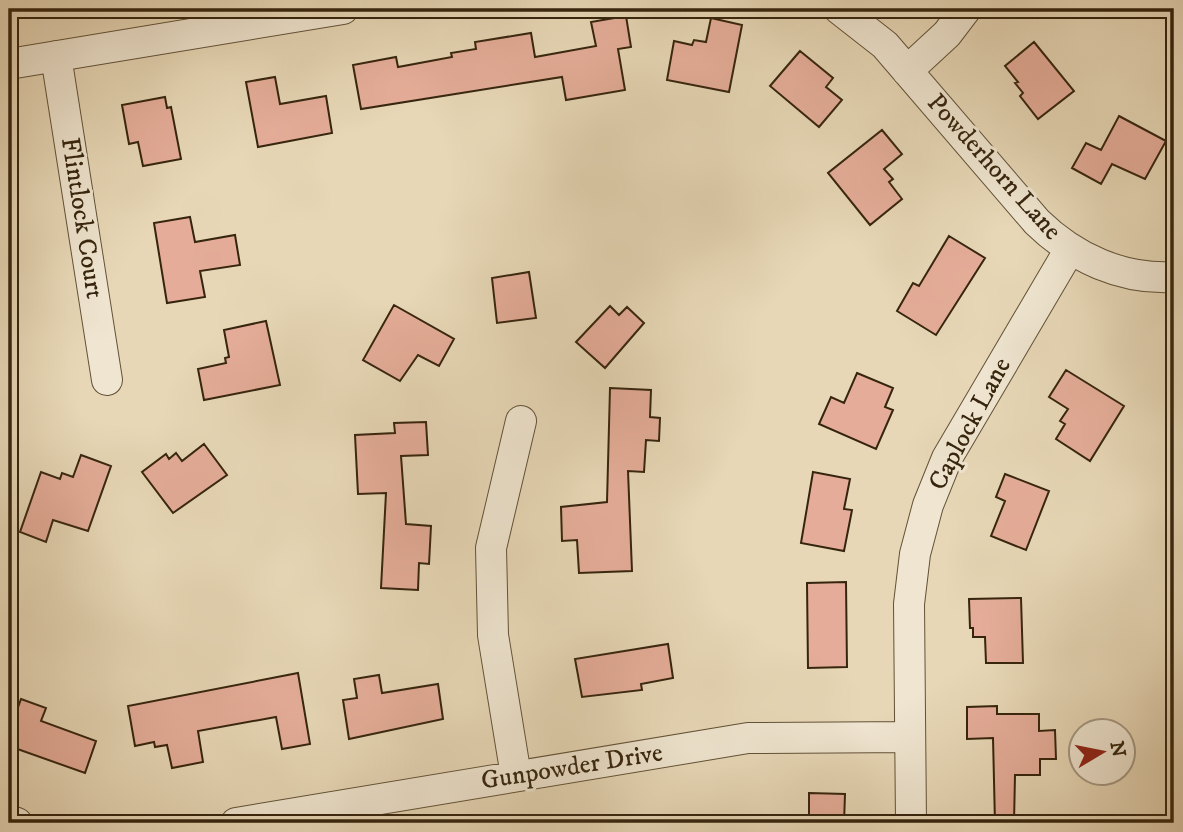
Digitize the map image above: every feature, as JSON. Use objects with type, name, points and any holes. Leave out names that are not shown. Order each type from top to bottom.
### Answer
[{"type":"street","points":[[9,64],[343,9]]},
{"type":"street","name":"Powderhorn Lane","points":[[839,9],[885,46],[1037,222],[1070,249],[1102,265],[1134,274],[1174,276]]},
{"type":"street","points":[[907,71],[947,34],[966,9]]},
{"type":"street","name":"Flintlock Court","points":[[56,56],[107,380]]},
{"type":"street","name":"Caplock Lane","points":[[911,823],[909,604],[915,554],[928,505],[947,458],[1070,249]]},
{"type":"street","points":[[516,776],[493,635],[491,548],[522,421]]},
{"type":"street","name":"Gunpowder Drive","points":[[236,823],[748,738],[911,737]]},
{"type":"street","points":[[9,820],[17,823]]},
{"type":"building","points":[[626,16],[631,47],[618,49],[625,90],[566,100],[562,77],[361,109],[353,65],[396,57],[398,67],[452,57],[451,53],[476,49],[475,42],[531,33],[535,57],[596,46],[591,22]]},
{"type":"building","points":[[711,18],[742,25],[729,92],[667,80],[674,41],[692,45],[694,40],[706,42]]},
{"type":"building","points":[[1034,42],[1074,91],[1038,119],[1020,96],[1023,93],[1015,83],[1018,82],[1005,66]]},
{"type":"building","points":[[800,51],[833,78],[826,87],[842,100],[819,127],[770,86]]},
{"type":"building","points":[[275,77],[280,104],[326,96],[332,133],[258,147],[246,82]]},
{"type":"building","points":[[165,97],[167,108],[171,107],[181,159],[143,166],[138,142],[129,144],[122,105]]},
{"type":"building","points":[[1119,116],[1166,141],[1145,179],[1112,164],[1101,184],[1072,168],[1086,143],[1101,150]]},
{"type":"building","points":[[882,130],[902,154],[884,169],[893,179],[889,182],[902,199],[870,225],[828,173]]},
{"type":"building","points":[[190,217],[195,242],[235,235],[240,265],[200,271],[205,297],[167,303],[154,223]]},
{"type":"building","points":[[949,236],[985,258],[936,335],[897,311],[913,283],[919,286]]},
{"type":"building","points":[[529,272],[536,318],[497,323],[492,278]]},
{"type":"building","points":[[394,305],[454,339],[439,366],[418,355],[400,381],[363,360]]},
{"type":"building","points":[[610,306],[619,315],[627,307],[644,323],[605,368],[576,342]]},
{"type":"building","points":[[266,321],[280,385],[204,400],[198,369],[226,363],[225,358],[229,357],[224,330]]},
{"type":"building","points":[[1066,370],[1124,406],[1090,461],[1056,439],[1065,424],[1060,421],[1068,409],[1049,397]]},
{"type":"building","points":[[857,373],[893,388],[885,407],[893,410],[876,449],[819,424],[831,397],[844,403]]},
{"type":"building","points":[[610,388],[651,390],[650,417],[660,418],[659,441],[646,440],[644,472],[628,471],[632,571],[579,573],[577,540],[562,541],[561,507],[607,502]]},
{"type":"building","points":[[426,422],[428,455],[401,456],[406,524],[431,526],[429,564],[419,563],[418,590],[381,588],[386,493],[358,494],[355,435],[395,433],[394,423]]},
{"type":"building","points":[[204,444],[227,475],[173,513],[142,472],[166,454],[169,459],[176,453],[182,461]]},
{"type":"building","points":[[81,455],[111,466],[88,531],[53,520],[46,542],[20,532],[41,472],[60,479],[62,473],[73,477]]},
{"type":"building","points":[[813,472],[850,479],[844,509],[852,510],[844,551],[801,543]]},
{"type":"building","points":[[1005,474],[1049,491],[1026,550],[991,536],[1005,501],[996,497]]},
{"type":"building","points":[[846,582],[847,667],[808,668],[807,583]]},
{"type":"building","points":[[1021,598],[1023,663],[986,663],[985,637],[973,637],[973,628],[970,628],[969,599]]},
{"type":"building","points":[[668,644],[673,678],[641,684],[642,690],[582,697],[575,659]]},
{"type":"building","points":[[298,673],[310,744],[282,749],[276,717],[198,731],[203,762],[172,768],[167,745],[155,747],[154,742],[135,746],[128,706]]},
{"type":"building","points":[[379,675],[382,693],[438,684],[443,719],[349,739],[343,700],[357,698],[354,679]]},
{"type":"building","points":[[21,699],[46,708],[41,721],[96,741],[85,773],[9,746],[9,710],[16,713]]},
{"type":"building","points":[[997,706],[997,714],[1039,714],[1039,731],[1055,730],[1056,759],[1040,759],[1040,775],[1015,775],[1014,823],[995,823],[993,738],[967,739],[967,707]]},
{"type":"building","points":[[809,793],[845,794],[844,823],[809,823]]}]
